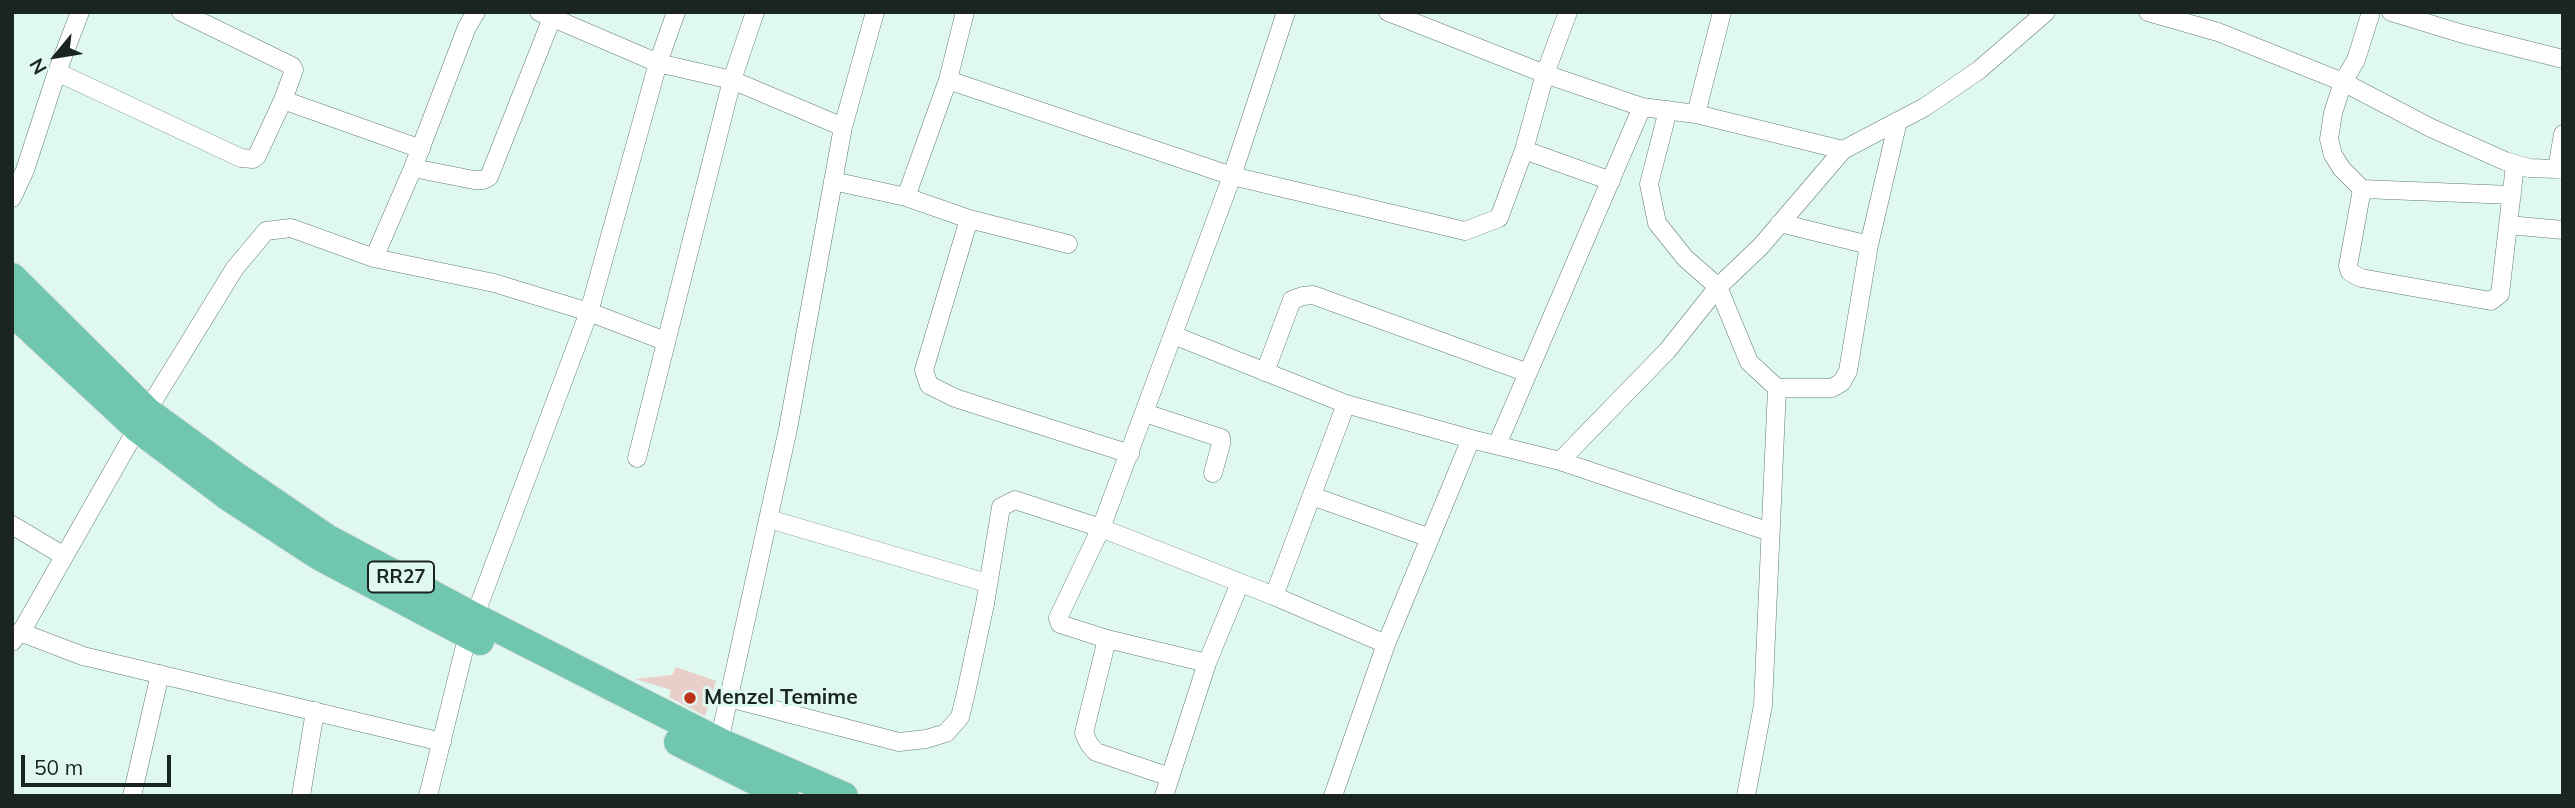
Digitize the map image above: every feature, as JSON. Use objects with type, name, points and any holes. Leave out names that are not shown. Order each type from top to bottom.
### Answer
[{"type":"highway","name":"RR27","points":[[12,277],[142,419]]},
{"type":"highway","name":"RR27","points":[[12,312],[142,419],[236,476],[327,538],[471,626],[717,752],[785,796]]},
{"type":"highway","name":"RR27","points":[[717,752],[844,796]]},
{"type":"street","points":[[12,198],[25,170],[80,12]]},
{"type":"street","points":[[57,72],[248,160],[257,156],[283,100],[293,70],[288,62],[181,12]]},
{"type":"street","points":[[374,258],[413,169],[461,41],[476,12]]},
{"type":"street","points":[[428,796],[471,626],[589,313],[659,62],[676,12]]},
{"type":"street","points":[[637,458],[732,80],[755,12]]},
{"type":"street","points":[[717,752],[769,519],[843,127],[876,12]]},
{"type":"street","points":[[906,197],[948,80],[965,12]]},
{"type":"street","points":[[1207,663],[1066,627],[1060,624],[1058,618],[1101,528],[1130,454],[1232,176],[1286,12]]},
{"type":"street","points":[[1388,12],[1545,74],[1642,107],[1696,114],[1843,150]]},
{"type":"street","points":[[948,80],[1232,176],[1465,232],[1499,218],[1524,149],[1545,74],[1568,12]]},
{"type":"street","points":[[1696,114],[1722,12]]},
{"type":"street","points":[[1560,461],[1667,351],[1718,287],[1761,246],[1843,150],[1925,107],[1979,71],[2046,12]]},
{"type":"street","points":[[2148,12],[2218,33],[2343,82],[2431,128],[2515,165],[2560,169],[2563,134]]},
{"type":"street","points":[[2371,12],[2356,60],[2343,82],[2333,113],[2329,139],[2333,155],[2342,169],[2362,189],[2512,195]]},
{"type":"street","points":[[2391,12],[2463,34],[2563,59]]},
{"type":"street","points":[[413,169],[474,180],[489,177],[546,15],[659,62],[732,80],[843,127]]},
{"type":"street","points":[[283,100],[421,149]]},
{"type":"street","points":[[1497,445],[1642,107]]},
{"type":"street","points":[[1668,110],[1649,184],[1657,223],[1685,257],[1718,287],[1749,362],[1777,388],[1832,388],[1842,382],[1848,372],[1869,245],[1898,121]]},
{"type":"street","points":[[1524,149],[1611,181]]},
{"type":"street","points":[[2362,189],[2348,266],[2350,272],[2361,278],[2491,300],[2500,294],[2515,165]]},
{"type":"street","points":[[833,181],[906,197],[969,219],[1068,244]]},
{"type":"street","points":[[969,219],[924,370],[929,385],[954,398],[1130,454]]},
{"type":"street","points":[[1780,223],[1869,245]]},
{"type":"street","points":[[2508,225],[2563,230]]},
{"type":"street","points":[[442,742],[15,638],[142,419],[235,268],[266,231],[291,228],[374,258],[494,284],[589,313],[665,341]]},
{"type":"street","points":[[1265,372],[1292,300],[1312,295],[1528,373]]},
{"type":"street","points":[[1172,335],[1346,404],[1560,461],[1770,531]]},
{"type":"street","points":[[1746,796],[1763,705],[1777,388]]},
{"type":"street","points":[[1274,596],[1346,404]]},
{"type":"street","points":[[1145,412],[1221,439],[1213,473]]},
{"type":"street","points":[[1333,796],[1386,644],[1471,439]]},
{"type":"street","points":[[1312,496],[1430,538]]},
{"type":"street","points":[[729,698],[899,742],[926,739],[946,733],[960,717],[1001,507],[1008,501],[1015,500],[1101,528],[1274,596],[1386,644]]},
{"type":"street","points":[[769,519],[987,583]]},
{"type":"street","points":[[12,525],[64,556]]},
{"type":"street","points":[[1164,796],[1207,663],[1240,583]]},
{"type":"street","points":[[1107,639],[1084,733],[1088,744],[1096,752],[1170,777]]},
{"type":"street","points":[[132,796],[160,674]]},
{"type":"street","points":[[301,796],[315,711]]},
{"type":"building","name":"Menzel Temime","points":[[676,667],[716,681],[705,716],[669,697],[671,690],[635,679],[672,675]]},
{"type":"place","name":"Menzel Temime","points":[[690,698]]}]
